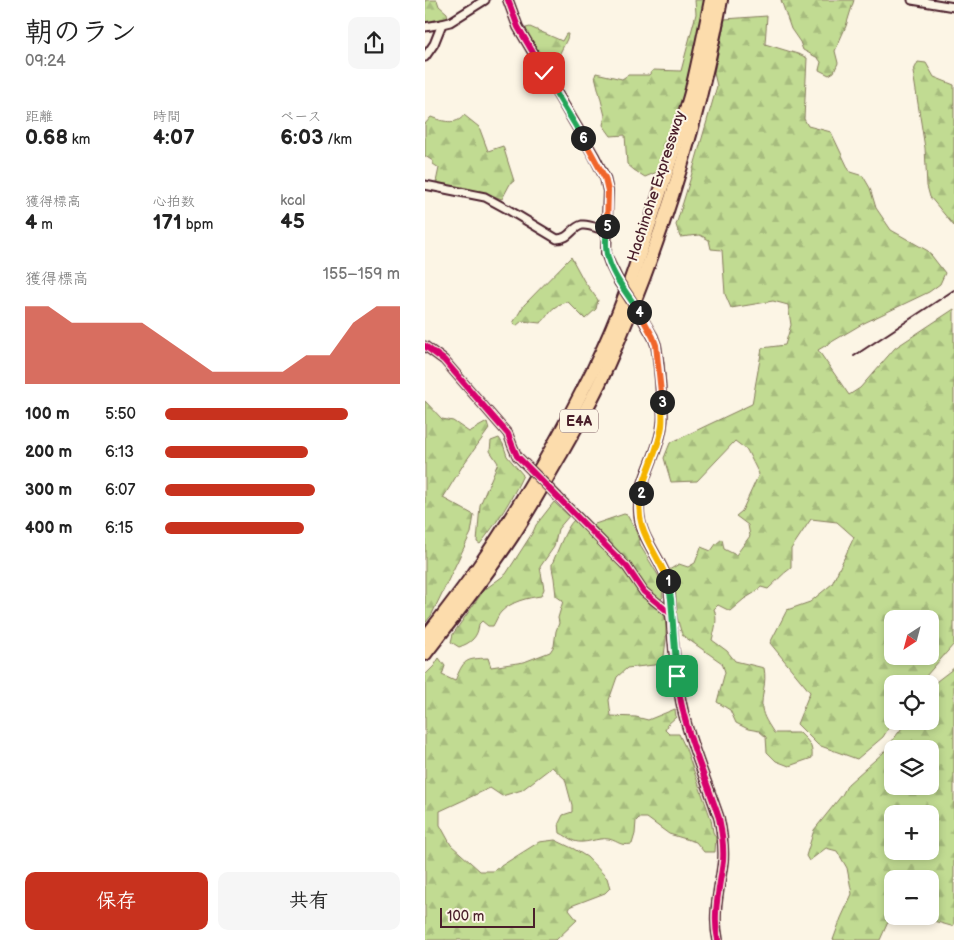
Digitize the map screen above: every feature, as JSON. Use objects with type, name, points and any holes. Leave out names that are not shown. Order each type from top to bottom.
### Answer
[{"type":"highway","name":"Hachinohe Expressway","points":[[425,638],[477,569],[504,529],[562,431],[594,368],[637,265],[692,88],[711,0]]},
{"type":"highway","name":"Hachinohe Expressway","points":[[425,654],[513,535],[571,436],[605,372],[648,269],[681,171],[702,89],[721,0]]},
{"type":"street","points":[[425,27],[450,22],[485,0]]},
{"type":"street","points":[[508,0],[517,27],[594,156],[605,178],[609,208],[607,253],[610,264],[656,345],[663,410],[662,425],[658,443],[643,482],[640,496],[640,521],[644,534],[667,581],[671,599],[677,676],[684,715],[719,818],[723,860],[717,904],[717,940]]},
{"type":"street","points":[[912,0],[954,7]]},
{"type":"street","points":[[425,57],[434,44],[442,24]]},
{"type":"street","points":[[425,185],[485,197],[557,240],[567,237],[575,228],[581,225],[607,230]]},
{"type":"street","points":[[425,346],[444,360],[495,418],[507,434],[517,456],[627,567],[644,592],[671,614]]},
{"type":"green space","points":[[425,0],[437,0],[439,6],[447,13],[448,18],[440,21],[425,22]]},
{"type":"green space","points":[[695,0],[705,0],[675,127],[662,170],[645,177],[627,164],[625,135],[611,136],[603,125],[605,116],[595,76],[596,73],[622,79],[628,75],[649,75],[653,70],[681,71],[696,14]]},
{"type":"green space","points":[[781,0],[854,0],[846,26],[835,51],[838,63],[834,72],[829,75],[819,70],[821,62],[818,58],[803,50],[791,29]]},
{"type":"green space","points":[[767,16],[765,44],[807,58],[804,119],[808,126],[831,132],[850,172],[863,176],[870,188],[876,208],[891,230],[928,251],[945,273],[940,284],[929,292],[862,324],[818,350],[849,395],[860,388],[895,348],[954,309],[954,644],[939,661],[939,610],[884,610],[884,665],[936,665],[927,675],[884,675],[884,730],[887,730],[883,737],[857,759],[818,745],[797,724],[810,692],[770,643],[787,610],[810,602],[832,584],[854,537],[837,522],[811,519],[791,549],[791,568],[768,589],[761,587],[730,611],[718,605],[714,609],[716,620],[712,640],[727,651],[735,661],[764,668],[765,679],[762,708],[767,721],[774,733],[800,733],[810,744],[812,758],[789,766],[776,761],[767,752],[766,737],[759,731],[748,729],[736,723],[730,710],[717,702],[725,672],[722,663],[682,635],[677,617],[674,584],[669,570],[679,564],[688,567],[695,563],[701,547],[711,551],[722,539],[724,549],[736,555],[750,536],[748,525],[736,516],[742,511],[759,474],[747,450],[735,441],[697,481],[671,482],[664,458],[670,443],[752,404],[762,348],[785,345],[791,325],[788,305],[773,301],[731,308],[725,294],[722,250],[711,249],[709,240],[700,235],[680,237],[676,225],[717,86],[714,73],[725,19]]},
{"type":"green space","points":[[530,27],[562,41],[566,34],[568,34],[555,63],[546,69],[528,36],[526,28]]},
{"type":"green space","points":[[918,62],[926,63],[934,77],[954,85],[954,226],[930,197],[927,186],[925,148],[913,72]]},
{"type":"green space","points":[[464,115],[479,127],[488,151],[503,146],[514,181],[510,184],[502,199],[483,192],[436,182],[439,168],[425,156],[425,124],[431,117],[453,122]]},
{"type":"green space","points":[[571,257],[584,281],[598,300],[596,309],[585,319],[568,302],[553,309],[540,323],[522,321],[516,326],[513,323],[524,305]]},
{"type":"green space","points":[[425,401],[442,419],[453,421],[469,432],[487,422],[489,429],[463,465],[443,498],[474,515],[471,533],[431,616],[425,623]]},
{"type":"green space","points":[[499,438],[507,456],[523,475],[504,511],[480,544],[477,542],[480,505],[498,463],[490,451],[491,441]]},
{"type":"green space","points":[[554,502],[569,516],[558,529],[554,547],[540,567],[544,589],[541,596],[525,599],[505,608],[493,626],[488,626],[482,621],[475,636],[467,644],[459,647],[451,642],[453,634],[484,590],[506,574],[536,525]]},
{"type":"green space","points":[[624,514],[627,515],[636,531],[641,547],[658,575],[663,597],[660,600],[646,591],[593,526]]},
{"type":"green space","points":[[574,520],[618,564],[650,604],[662,612],[665,617],[666,640],[663,664],[627,668],[617,677],[609,700],[611,716],[636,717],[648,720],[675,709],[676,717],[667,725],[665,730],[669,734],[679,734],[686,749],[711,819],[716,838],[715,852],[704,852],[696,842],[669,834],[647,818],[639,818],[636,821],[632,844],[622,844],[609,839],[582,842],[572,840],[560,833],[559,823],[563,815],[572,812],[572,805],[565,779],[552,767],[522,790],[502,796],[490,788],[440,811],[440,825],[451,845],[480,871],[493,871],[539,842],[555,840],[587,857],[607,878],[610,888],[605,893],[571,906],[569,910],[577,920],[556,940],[425,940],[425,675],[439,658],[445,666],[442,675],[455,681],[463,664],[470,660],[488,658],[491,667],[524,662],[550,652],[554,646],[559,623],[558,618],[563,601],[556,596],[552,564],[565,534]]},
{"type":"green space","points":[[954,668],[954,925],[939,923],[939,870],[884,870],[884,925],[887,925],[880,940],[833,940],[852,894],[847,868],[837,851],[826,848],[809,861],[806,856],[814,830],[842,795],[848,784],[884,752],[884,795],[939,795],[939,740],[893,740],[900,730],[939,730],[939,679]]},
{"type":"railway","points":[[854,356],[954,290]]},
{"type":"cycle path","points":[[508,0],[518,27],[603,173],[609,201],[606,235],[609,261],[619,282],[646,323],[656,345],[663,421],[657,447],[641,490],[639,501],[640,522],[668,582],[675,663],[682,707],[720,823],[723,840],[723,861],[716,910],[718,940]]},
{"type":"cycle path","points":[[425,346],[444,360],[508,434],[517,456],[627,567],[644,592],[671,614]]},
{"type":"route","points":[[544,73],[594,156],[605,178],[609,208],[606,244],[610,264],[619,282],[647,325],[656,345],[663,410],[662,425],[658,443],[643,482],[639,511],[644,534],[667,581],[671,599],[677,676]]}]
